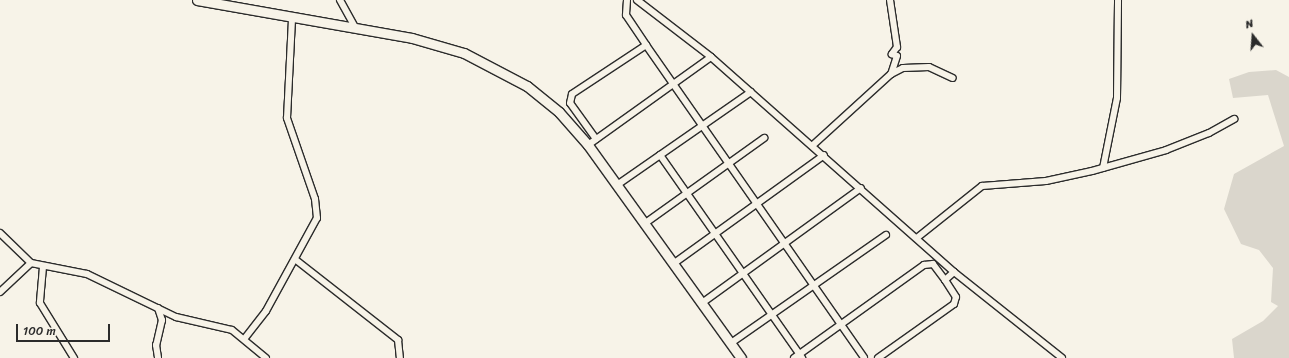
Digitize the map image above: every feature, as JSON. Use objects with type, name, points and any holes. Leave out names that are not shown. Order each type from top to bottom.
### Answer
[{"type":"main road","points":[[197,0],[292,18],[355,27],[419,40],[491,64],[526,86],[559,112],[592,142],[617,185],[741,358]]},
{"type":"street","points":[[340,0],[355,27]]},
{"type":"street","points":[[627,0],[626,15],[672,85],[814,283],[864,358]]},
{"type":"street","points":[[637,0],[712,57],[918,237],[954,272],[1062,358]]},
{"type":"street","points":[[890,0],[897,47],[892,54],[897,56],[891,74]]},
{"type":"street","points":[[1104,168],[1117,98],[1118,0]]},
{"type":"street","points":[[245,338],[266,310],[296,260],[318,212],[287,118],[292,18]]},
{"type":"street","points":[[646,45],[572,94],[570,103],[592,142],[712,57]]},
{"type":"street","points":[[812,145],[891,74],[903,68],[929,67],[953,78]]},
{"type":"street","points":[[617,185],[751,92]]},
{"type":"street","points":[[918,237],[982,186],[1046,181],[1104,168],[1166,150],[1209,133],[1234,119]]},
{"type":"street","points":[[644,224],[764,138]]},
{"type":"street","points":[[660,155],[744,273],[799,357],[841,324],[924,265],[933,264],[956,298],[954,304],[878,358]]},
{"type":"street","points":[[673,264],[824,155]]},
{"type":"street","points":[[702,303],[786,244],[861,188]]},
{"type":"street","points":[[0,233],[31,262],[43,267],[86,274],[176,317],[232,330],[245,338],[266,358]]},
{"type":"street","points":[[731,343],[814,283],[886,234]]},
{"type":"street","points":[[296,260],[398,340],[400,358]]},
{"type":"street","points":[[0,292],[31,262]]},
{"type":"street","points":[[43,267],[40,303],[74,358]]},
{"type":"street","points":[[945,280],[954,272]]},
{"type":"street","points":[[158,308],[162,320],[156,345],[158,358]]},
{"type":"shaded area","points":[[1276,70],[1289,77],[1289,358],[1234,358],[1232,339],[1263,321],[1278,306],[1271,302],[1273,268],[1259,250],[1241,244],[1224,209],[1234,174],[1284,146],[1268,95],[1233,98],[1229,79],[1249,72]]}]
